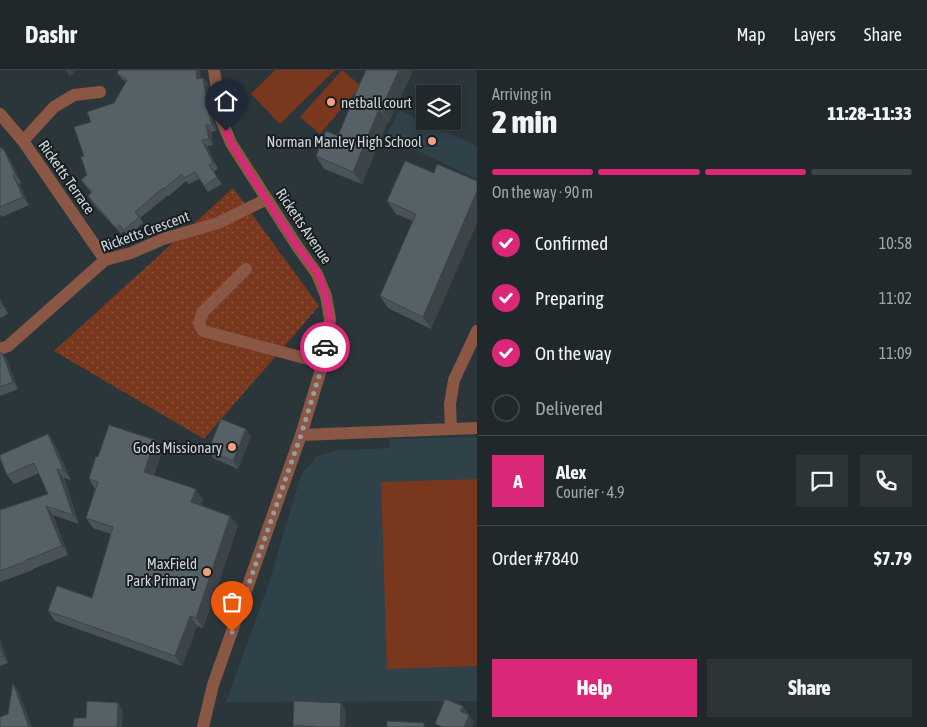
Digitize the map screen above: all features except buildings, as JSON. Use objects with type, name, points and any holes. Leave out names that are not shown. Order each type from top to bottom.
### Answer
[{"type":"street","name":"Ricketts Avenue","points":[[203,727],[213,685],[301,435],[323,363],[330,319],[326,296],[318,274],[297,246],[231,143],[221,119],[214,70]]},
{"type":"street","points":[[23,141],[54,107],[74,96],[100,92]]},
{"type":"street","name":"Ricketts Terrace","points":[[0,114],[23,141],[105,260]]},
{"type":"street","name":"Ricketts Crescent","points":[[0,349],[8,346],[105,260],[131,253],[163,238],[218,223],[266,199]]},
{"type":"street","points":[[246,269],[202,313],[199,324],[203,332],[323,363]]},
{"type":"street","points":[[451,429],[450,404],[454,380],[477,331]]},
{"type":"street","points":[[301,435],[477,428]]},
{"type":"shaded area","points":[[275,70],[335,70],[280,124],[251,94]]},
{"type":"shaded area","name":"netball court","points":[[342,70],[361,86],[320,134],[300,117]]},
{"type":"shaded area","name":"Norman Manley High School","points":[[399,110],[416,118],[416,130],[442,130],[477,146],[477,179],[386,136]]},
{"type":"shaded area","points":[[233,188],[319,306],[204,439],[54,351]]},
{"type":"shaded area","points":[[477,437],[477,701],[226,702],[267,589],[301,475],[316,457],[338,450],[390,448],[390,439]]},
{"type":"shaded area","points":[[477,479],[477,666],[387,669],[381,482]]},
{"type":"way so far","points":[[232,632],[301,435],[323,363],[325,347]]},
{"type":"place","name":"netball court","points":[[331,102]]},
{"type":"place","name":"Norman Manley High School","points":[[432,141]]},
{"type":"place","name":"Gods Missionary","points":[[232,447]]},
{"type":"place","name":"MaxField Park Primary","points":[[207,572]]},
{"type":"route","points":[[226,131],[231,143],[266,199],[318,274],[326,296],[330,319],[325,347]]}]
